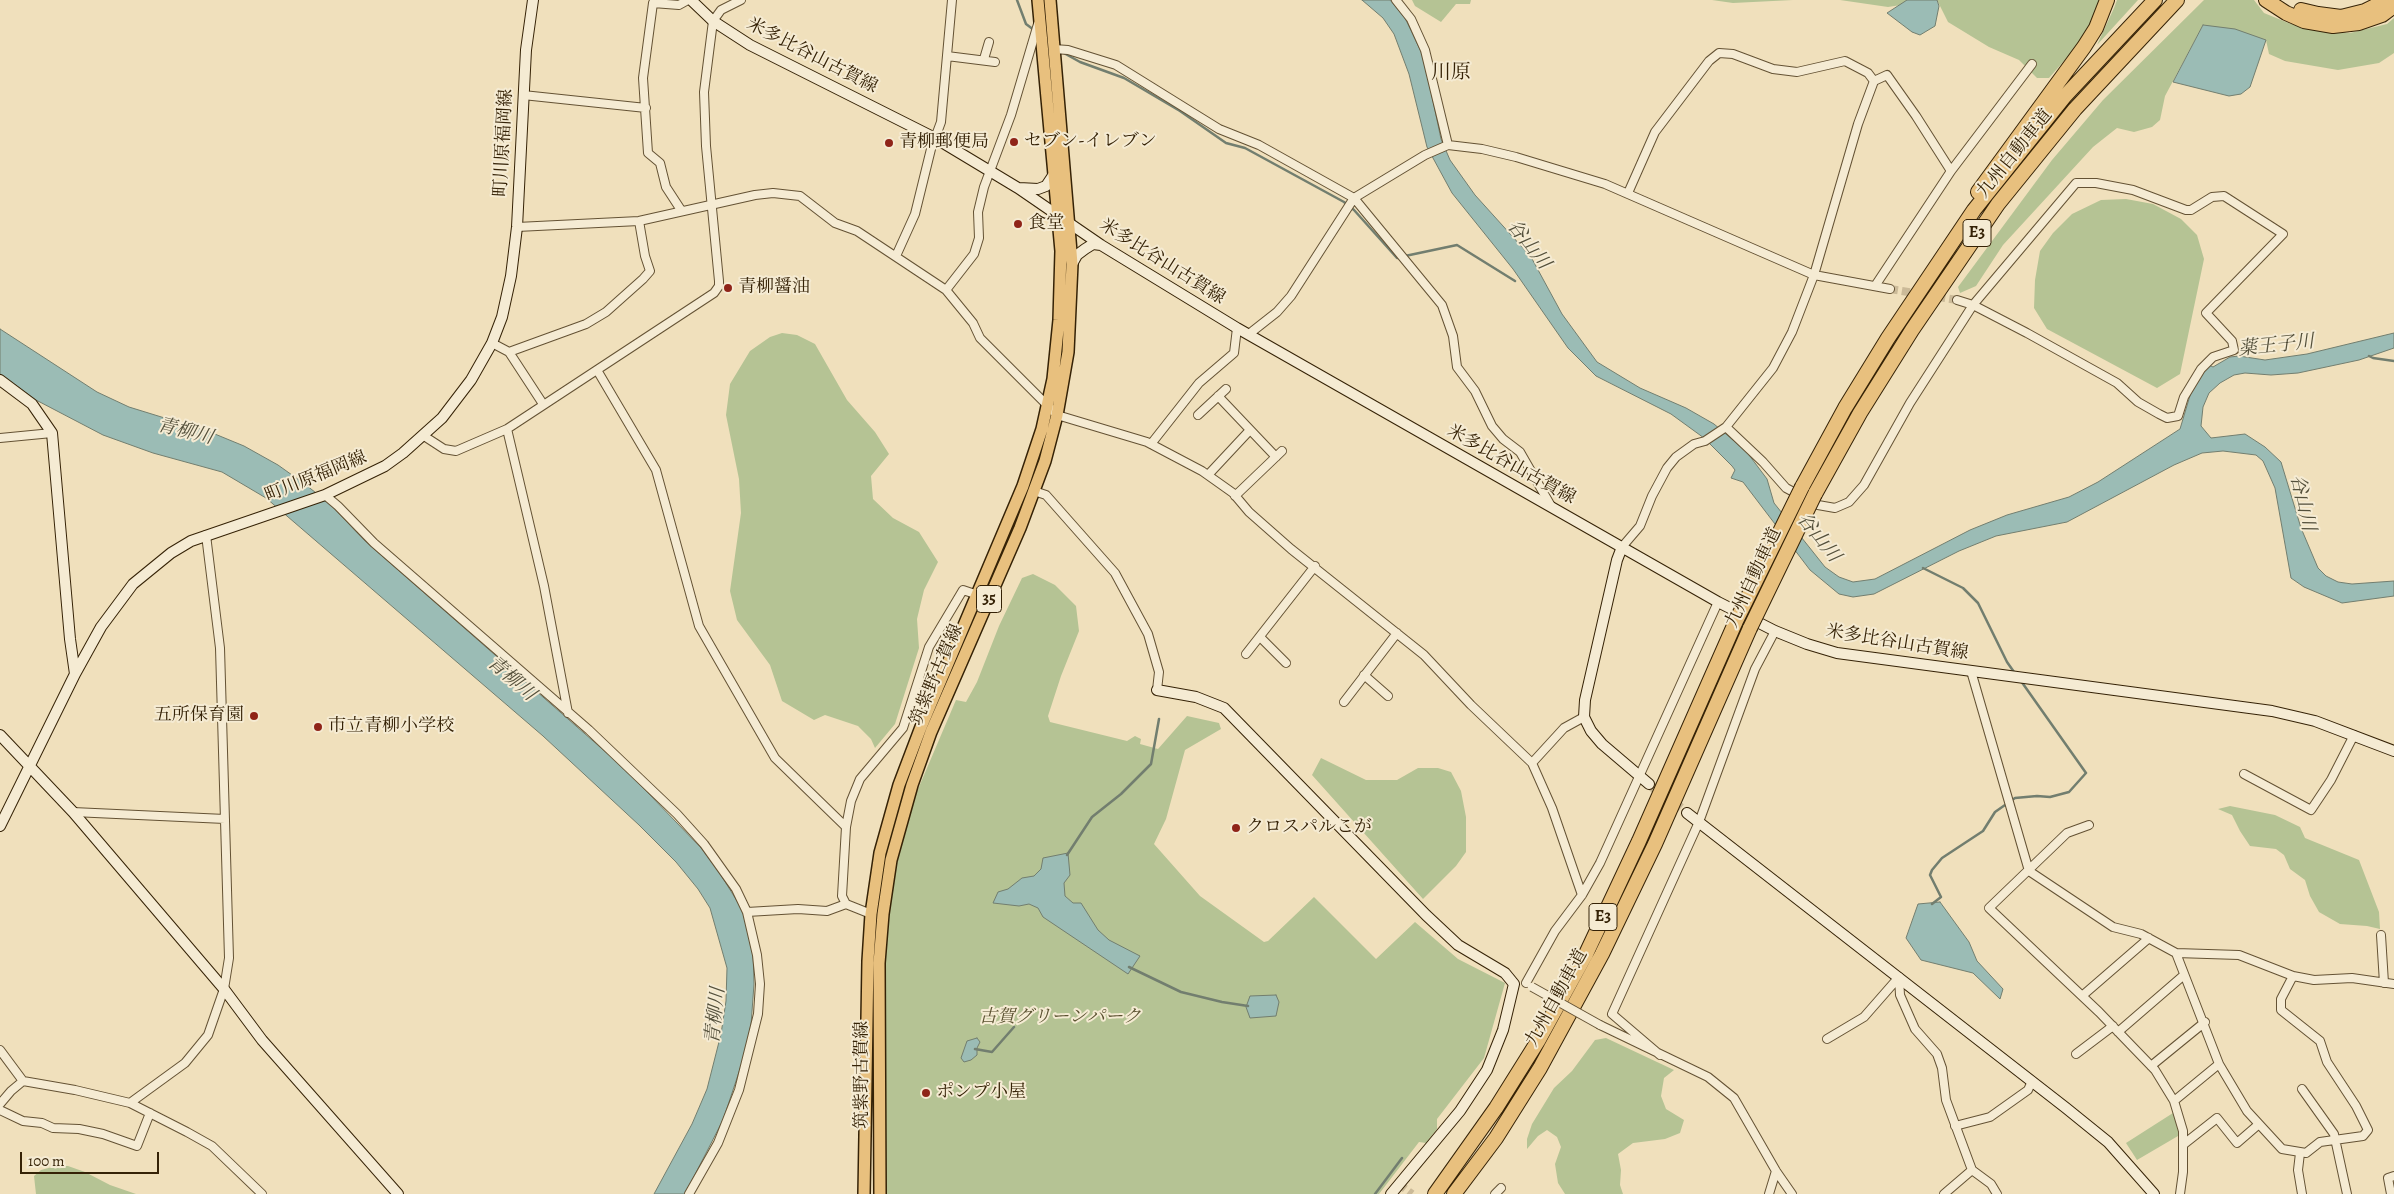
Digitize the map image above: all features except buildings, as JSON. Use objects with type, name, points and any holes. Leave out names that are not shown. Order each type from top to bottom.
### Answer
[{"type":"highway","points":[[1930,272],[1983,184],[2096,28],[2107,0]]},
{"type":"highway","name":"九州自動車道","points":[[1435,1194],[1496,1108],[1538,1041],[1586,954],[1639,841],[1736,621],[1802,486],[1845,408],[1930,272],[1974,210],[2065,96],[2155,0]]},
{"type":"highway","name":"九州自動車道","points":[[1454,1194],[1496,1138],[1532,1080],[1558,1037],[1602,954],[1655,844],[1750,628],[1815,494],[1860,413],[1912,330],[1998,204],[2075,109],[2176,0]]},
{"type":"highway","points":[[2266,0],[2286,13],[2304,21],[2333,26],[2346,26],[2371,19],[2394,6]]},
{"type":"highway","points":[[2283,0],[2306,12],[2341,16],[2365,11],[2387,0]]},
{"type":"main road","name":"町川原福岡線","points":[[0,826],[100,627],[133,584],[171,553],[206,535],[322,496],[385,466],[424,436],[459,398],[492,343],[508,290],[516,227],[526,50],[533,0]]},
{"type":"main road","name":"米多比谷山古賀線","points":[[690,0],[713,21],[750,45],[935,138],[1057,213],[1101,245],[1237,328],[1718,602],[1775,631],[1807,644],[1837,652],[2272,711],[2315,721],[2354,734],[2394,751]]},
{"type":"main road","name":"筑紫野古賀線","points":[[864,1194],[868,971],[871,914],[880,853],[899,786],[1023,486],[1048,406],[1059,320],[1061,251],[1038,0]]},
{"type":"main road","name":"筑紫野古賀線","points":[[880,1194],[879,963],[883,914],[891,860],[912,785],[931,732],[1034,491],[1057,415],[1070,332],[1072,264],[1070,224],[1050,0]]},
{"type":"main road","points":[[1018,188],[1038,189],[1046,186],[1054,174]]},
{"type":"main road","points":[[1072,264],[1084,249],[1093,244],[1101,245]]},
{"type":"main road","points":[[0,380],[32,404],[52,433],[70,639],[75,674]]},
{"type":"main road","points":[[1622,547],[1617,560],[1585,700],[1584,718],[1591,731],[1602,744],[1649,784]]},
{"type":"main road","points":[[1157,690],[1196,697],[1224,708],[1426,915],[1458,945],[1505,973],[1514,984],[1503,1030],[1487,1070],[1460,1111],[1391,1194]]},
{"type":"main road","points":[[0,735],[73,812],[224,989],[262,1040],[398,1194]]},
{"type":"main road","points":[[1687,813],[2108,1142],[2149,1192]]},
{"type":"street","points":[[681,210],[666,187],[660,163],[648,153],[643,78],[653,3],[679,5],[690,0]]},
{"type":"street","points":[[424,436],[444,450],[456,450],[506,429],[714,293],[719,286],[719,281],[704,92],[713,21],[721,10],[741,0]]},
{"type":"street","points":[[896,256],[916,214],[931,149],[941,122],[952,0]]},
{"type":"street","points":[[1396,0],[1410,18],[1424,50],[1448,145]]},
{"type":"street","points":[[946,290],[974,254],[979,238],[978,212],[984,187],[991,171],[1039,21]]},
{"type":"street","points":[[984,59],[989,42]]},
{"type":"street","points":[[1054,49],[1068,50],[1116,65],[1219,129],[1259,145],[1354,198],[1442,305],[1453,336],[1457,367],[1475,391],[1492,426],[1503,440],[1520,452],[1551,506]]},
{"type":"street","points":[[1628,193],[1655,132],[1709,61],[1719,53],[1733,54],[1773,68],[1797,72],[1845,61],[1868,74],[1874,81]]},
{"type":"street","points":[[947,56],[984,59],[995,62]]},
{"type":"street","points":[[1875,286],[1951,171],[2032,64]]},
{"type":"street","points":[[1622,547],[1640,526],[1666,468],[1676,457],[1694,444],[1705,441],[1725,427],[1773,368],[1792,332],[1814,275],[1858,124],[1874,81],[1887,75],[1951,171]]},
{"type":"street","points":[[523,95],[646,108]]},
{"type":"street","points":[[1249,334],[1277,312],[1291,296],[1354,198],[1425,155],[1448,145],[1482,149],[1546,165],[1628,193],[1814,275],[1890,289]]},
{"type":"street","points":[[1725,427],[1763,462],[1786,488],[1818,505],[1835,508],[1843,506],[1856,496],[1864,485],[1910,403],[1973,305],[2076,183],[2096,183],[2133,190],[2186,210],[2191,210],[2212,197],[2224,196],[2283,234],[2206,313],[2232,341],[2234,350],[2214,356],[2200,370],[2184,397],[2178,416],[2167,418],[2159,414],[2138,402],[2117,383],[1973,305],[1957,300]]},
{"type":"street","points":[[516,227],[639,221],[754,195],[795,194],[835,223],[857,231],[946,290],[973,323],[980,338],[1057,415],[1151,444],[1208,475],[1235,496],[1249,512],[1291,549],[1315,566],[1424,655],[1470,705],[1532,763],[1552,808],[1582,895]]},
{"type":"street","points":[[510,352],[586,324],[606,312],[643,279],[650,271],[644,256],[639,221]]},
{"type":"street","points":[[1151,444],[1199,383],[1234,353],[1237,328]]},
{"type":"street","points":[[492,343],[510,352],[543,404]]},
{"type":"street","points":[[597,370],[622,416],[656,470],[700,626],[775,758],[846,827]]},
{"type":"street","points":[[1198,415],[1226,389]]},
{"type":"street","points":[[1218,396],[1250,430],[1279,454],[1235,496]]},
{"type":"street","points":[[506,429],[544,586],[568,713]]},
{"type":"street","points":[[1208,475],[1250,430]]},
{"type":"street","points":[[0,438],[52,433]]},
{"type":"street","points":[[1034,491],[1046,495],[1115,573],[1148,634],[1159,672],[1157,690]]},
{"type":"street","points":[[322,496],[338,506],[374,543],[568,713],[590,730],[704,844],[736,889],[747,912],[757,955],[760,984],[758,1014],[739,1090],[718,1143],[689,1194]]},
{"type":"street","points":[[130,1103],[185,1063],[208,1035],[224,989],[229,958],[220,648],[206,535]]},
{"type":"street","points":[[1246,654],[1315,566]]},
{"type":"street","points":[[846,904],[841,888],[846,827],[851,802],[860,779],[903,728],[929,647],[963,590],[978,595]]},
{"type":"street","points":[[1529,985],[1555,931],[1582,895],[1600,862],[1718,602]]},
{"type":"street","points":[[1660,1055],[1612,1014],[1699,822],[1755,668],[1775,631]]},
{"type":"street","points":[[1344,702],[1397,632]]},
{"type":"street","points":[[1260,637],[1286,663]]},
{"type":"street","points":[[1971,671],[2029,871],[2113,927],[2149,938],[2176,954],[2239,955],[2293,976],[2314,980],[2360,979],[2394,984]]},
{"type":"street","points":[[1364,675],[1388,696]]},
{"type":"street","points":[[1532,763],[1564,728],[1584,718]]},
{"type":"street","points":[[2244,774],[2311,810],[2331,780],[2354,734]]},
{"type":"street","points":[[73,812],[225,819]]},
{"type":"street","points":[[2089,825],[2067,833],[1989,908],[2082,996],[2151,1066],[2174,1101],[2183,1131],[2184,1144],[2180,1194]]},
{"type":"street","points":[[747,912],[798,909],[827,911],[846,904],[871,914]]},
{"type":"street","points":[[2381,936],[2384,984]]},
{"type":"street","points":[[2082,996],[2149,938]]},
{"type":"street","points":[[2176,954],[2205,1022],[2219,1064],[2247,1110],[2282,1149],[2306,1153],[2320,1142],[2363,1136],[2368,1130],[2356,1106],[2327,1062],[2320,1041],[2281,1010],[2280,998],[2293,976]]},
{"type":"street","points":[[2076,1054],[2115,1029],[2184,975]]},
{"type":"street","points":[[1827,1039],[1864,1017],[1899,977]]},
{"type":"street","points":[[1899,977],[1900,995],[1915,1029],[1937,1054],[1942,1068],[1946,1100],[1972,1170],[1991,1184],[1997,1194]]},
{"type":"street","points":[[1514,984],[1529,985],[1600,1025],[1708,1077],[1734,1098],[1792,1194]]},
{"type":"street","points":[[2151,1066],[2205,1022]]},
{"type":"street","points":[[0,1050],[23,1081],[75,1090],[130,1103],[212,1146],[262,1194]]},
{"type":"street","points":[[2174,1101],[2219,1064]]},
{"type":"street","points":[[0,1104],[23,1081]]},
{"type":"street","points":[[1955,1126],[1990,1117],[2028,1090],[2032,1081]]},
{"type":"street","points":[[2302,1089],[2336,1140],[2347,1194]]},
{"type":"street","points":[[0,1110],[23,1121],[42,1123],[53,1128],[79,1129],[103,1134],[137,1146],[150,1113]]},
{"type":"street","points":[[2184,1144],[2217,1118],[2237,1144],[2259,1124]]},
{"type":"street","points":[[2300,1153],[2298,1170],[2302,1194]]},
{"type":"street","points":[[1769,1194],[1776,1170]]},
{"type":"street","points":[[1944,1194],[1972,1170]]},
{"type":"street","points":[[2391,1194],[2388,1178],[2394,1176]]},
{"type":"green space","points":[[1412,0],[1471,0],[1470,4],[1456,4],[1441,22],[1415,6]]},
{"type":"green space","points":[[1712,0],[1793,0],[1733,3]]},
{"type":"green space","points":[[1840,0],[1907,0],[1901,5],[1888,7]]},
{"type":"green space","points":[[1937,0],[2099,0],[2093,20],[2070,54],[2049,78],[2037,78],[2019,60],[1989,47],[1948,22]]},
{"type":"green space","points":[[2117,0],[2138,0],[2097,45],[2114,8]]},
{"type":"green space","points":[[2204,0],[2254,0],[2264,13],[2291,24],[2319,30],[2350,33],[2387,24],[2394,18],[2394,53],[2379,63],[2338,70],[2285,61],[2269,54],[2266,40],[2203,25],[2165,96],[2160,120],[2152,127],[2134,132],[2117,128],[2093,147],[2003,245],[1976,286],[1960,293],[1958,287],[2052,160],[2103,100]]},
{"type":"green space","points":[[2126,199],[2153,204],[2181,219],[2197,235],[2204,259],[2180,374],[2157,388],[2047,329],[2034,308],[2035,280],[2040,251],[2053,233],[2072,214],[2101,200]]},
{"type":"green space","points":[[782,333],[797,335],[815,344],[847,400],[875,432],[889,454],[871,476],[873,499],[893,518],[919,532],[938,562],[924,590],[917,619],[919,648],[895,724],[875,748],[871,739],[858,726],[825,715],[814,720],[782,701],[770,665],[737,620],[730,591],[741,513],[739,479],[726,415],[730,384],[750,351],[770,337]]},
{"type":"green space","name":"古賀グリーンパーク","points":[[1033,574],[1055,585],[1076,606],[1079,631],[1048,716],[1050,722],[1127,741],[1135,736],[1141,739],[1140,744],[1158,749],[1187,716],[1219,723],[1221,729],[1185,750],[1166,819],[1154,844],[1200,896],[1264,942],[1268,941],[1314,897],[1376,959],[1415,922],[1458,959],[1505,983],[1484,1058],[1437,1119],[1437,1129],[1426,1143],[1419,1142],[1379,1194],[886,1194],[884,949],[901,829],[956,700],[966,702],[977,682],[999,626],[1022,578]]},
{"type":"green space","points":[[1321,758],[1366,780],[1397,780],[1418,768],[1438,768],[1451,772],[1461,791],[1466,817],[1466,852],[1456,866],[1423,899],[1312,775]]},
{"type":"green space","points":[[2230,806],[2275,815],[2300,827],[2305,838],[2359,860],[2379,912],[2380,929],[2340,924],[2319,912],[2310,896],[2305,880],[2290,869],[2284,855],[2276,849],[2250,846],[2232,815],[2218,809]]},
{"type":"green space","points":[[1606,1038],[1674,1070],[1664,1078],[1661,1096],[1666,1109],[1684,1120],[1680,1133],[1665,1139],[1633,1143],[1618,1154],[1621,1170],[1620,1185],[1623,1194],[1565,1194],[1558,1183],[1555,1164],[1561,1147],[1557,1137],[1547,1130],[1538,1136],[1527,1149],[1527,1139],[1532,1124],[1554,1088],[1572,1071],[1595,1040]]},
{"type":"green space","points":[[2173,1113],[2178,1122],[2178,1136],[2137,1160],[2126,1143]]},
{"type":"green space","points":[[56,1166],[68,1166],[85,1172],[110,1185],[136,1194],[36,1194],[34,1176],[41,1170]]},
{"type":"water","points":[[1362,0],[1390,0],[1405,18],[1424,58],[1441,139],[1450,160],[1475,195],[1531,257],[1562,314],[1597,362],[1640,388],[1686,408],[1714,424],[1746,451],[1767,479],[1774,503],[1825,567],[1839,577],[1853,582],[1875,579],[1970,530],[2007,515],[2069,497],[2098,482],[2180,429],[2192,389],[2209,365],[2213,367],[2230,357],[2239,356],[2265,360],[2307,354],[2394,333],[2394,348],[2359,360],[2298,373],[2271,375],[2245,373],[2234,375],[2220,383],[2209,393],[2203,407],[2201,426],[2211,438],[2245,434],[2265,447],[2281,462],[2301,528],[2318,568],[2326,576],[2338,582],[2352,584],[2394,581],[2394,596],[2342,603],[2304,587],[2291,578],[2275,488],[2263,461],[2256,455],[2223,451],[2202,453],[2174,465],[2067,522],[1996,536],[1959,551],[1874,594],[1853,597],[1839,594],[1810,570],[1743,482],[1731,478],[1735,470],[1732,466],[1704,438],[1671,414],[1596,376],[1568,348],[1513,269],[1452,193],[1427,147],[1409,74],[1394,34],[1383,18]]},
{"type":"water","points":[[1907,0],[1937,0],[1939,6],[1935,26],[1920,35],[1912,32],[1887,13]]},
{"type":"water","points":[[2203,25],[2235,29],[2266,40],[2250,87],[2241,94],[2229,96],[2173,82]]},
{"type":"water","name":"青柳川","points":[[0,329],[97,392],[129,407],[210,432],[244,446],[278,465],[306,485],[330,504],[365,541],[625,769],[702,849],[742,909],[753,951],[754,984],[751,1025],[743,1060],[723,1120],[685,1194],[654,1194],[692,1124],[707,1089],[721,1034],[726,1001],[727,968],[710,908],[698,889],[676,862],[639,825],[543,736],[266,498],[222,472],[153,453],[103,435],[36,400],[0,374]]},
{"type":"water","points":[[1068,853],[1070,875],[1064,883],[1065,896],[1073,903],[1081,903],[1098,930],[1109,940],[1140,956],[1128,974],[1043,917],[1038,908],[1029,904],[1019,906],[993,903],[998,892],[1008,889],[1022,878],[1034,876],[1041,869],[1043,858]]},
{"type":"water","points":[[1940,902],[1969,942],[1977,961],[2003,989],[2000,999],[1973,973],[1921,960],[1906,938],[1918,904]]},
{"type":"water","points":[[1276,995],[1279,1002],[1276,1016],[1250,1018],[1246,1007],[1250,996]]},
{"type":"water","points":[[977,1038],[980,1042],[977,1048],[977,1055],[971,1060],[964,1062],[961,1058],[967,1041]]},
{"type":"waterway","points":[[1017,0],[1026,24],[1034,30]]},
{"type":"waterway","points":[[1062,52],[1080,62],[1124,78],[1180,111],[1226,143],[1245,148],[1344,202],[1354,210],[1397,258],[1400,258]]},
{"type":"waterway","points":[[1405,256],[1457,245],[1515,281]]},
{"type":"waterway","points":[[2369,356],[2394,361]]},
{"type":"waterway","points":[[1923,568],[1963,588],[1978,603],[2007,662],[2014,672]]},
{"type":"waterway","points":[[1932,904],[1941,897],[1930,875],[1932,870],[1942,858],[1983,831],[1995,812],[2015,798],[2050,797],[2069,792],[2086,773],[2021,681]]},
{"type":"waterway","points":[[1067,855],[1092,817],[1121,794],[1151,764],[1159,719]]},
{"type":"waterway","points":[[1129,967],[1181,992],[1248,1006]]},
{"type":"waterway","points":[[975,1049],[992,1052],[1014,1027]]},
{"type":"waterway","points":[[1375,1194],[1402,1158]]},
{"type":"tunnel","points":[[1890,289],[1957,300]]},
{"type":"tunnel","points":[[1649,784],[1687,813]]},
{"type":"tunnel","points":[[1399,1184],[1412,1194]]},
{"type":"place","name":"セブン-イレブン","points":[[1014,142]]},
{"type":"place","name":"青柳郵便局","points":[[889,143]]},
{"type":"place","name":"食堂","points":[[1018,224]]},
{"type":"place","name":"青柳醤油","points":[[728,288]]},
{"type":"place","name":"五所保育園","points":[[254,716]]},
{"type":"place","name":"市立青柳小学校","points":[[318,727]]},
{"type":"place","name":"クロスパルこが","points":[[1236,828]]},
{"type":"place","name":"ポンプ小屋","points":[[926,1093]]},
{"type":"district","name":"川原","points":[[1451,73]]},
{"type":"water label","name":"谷山川","points":[[1528,245]]},
{"type":"water label","name":"薬王子川","points":[[2276,346]]},
{"type":"water label","name":"谷山川","points":[[2302,503]]},
{"type":"water label","name":"谷山川","points":[[1818,538]]}]
